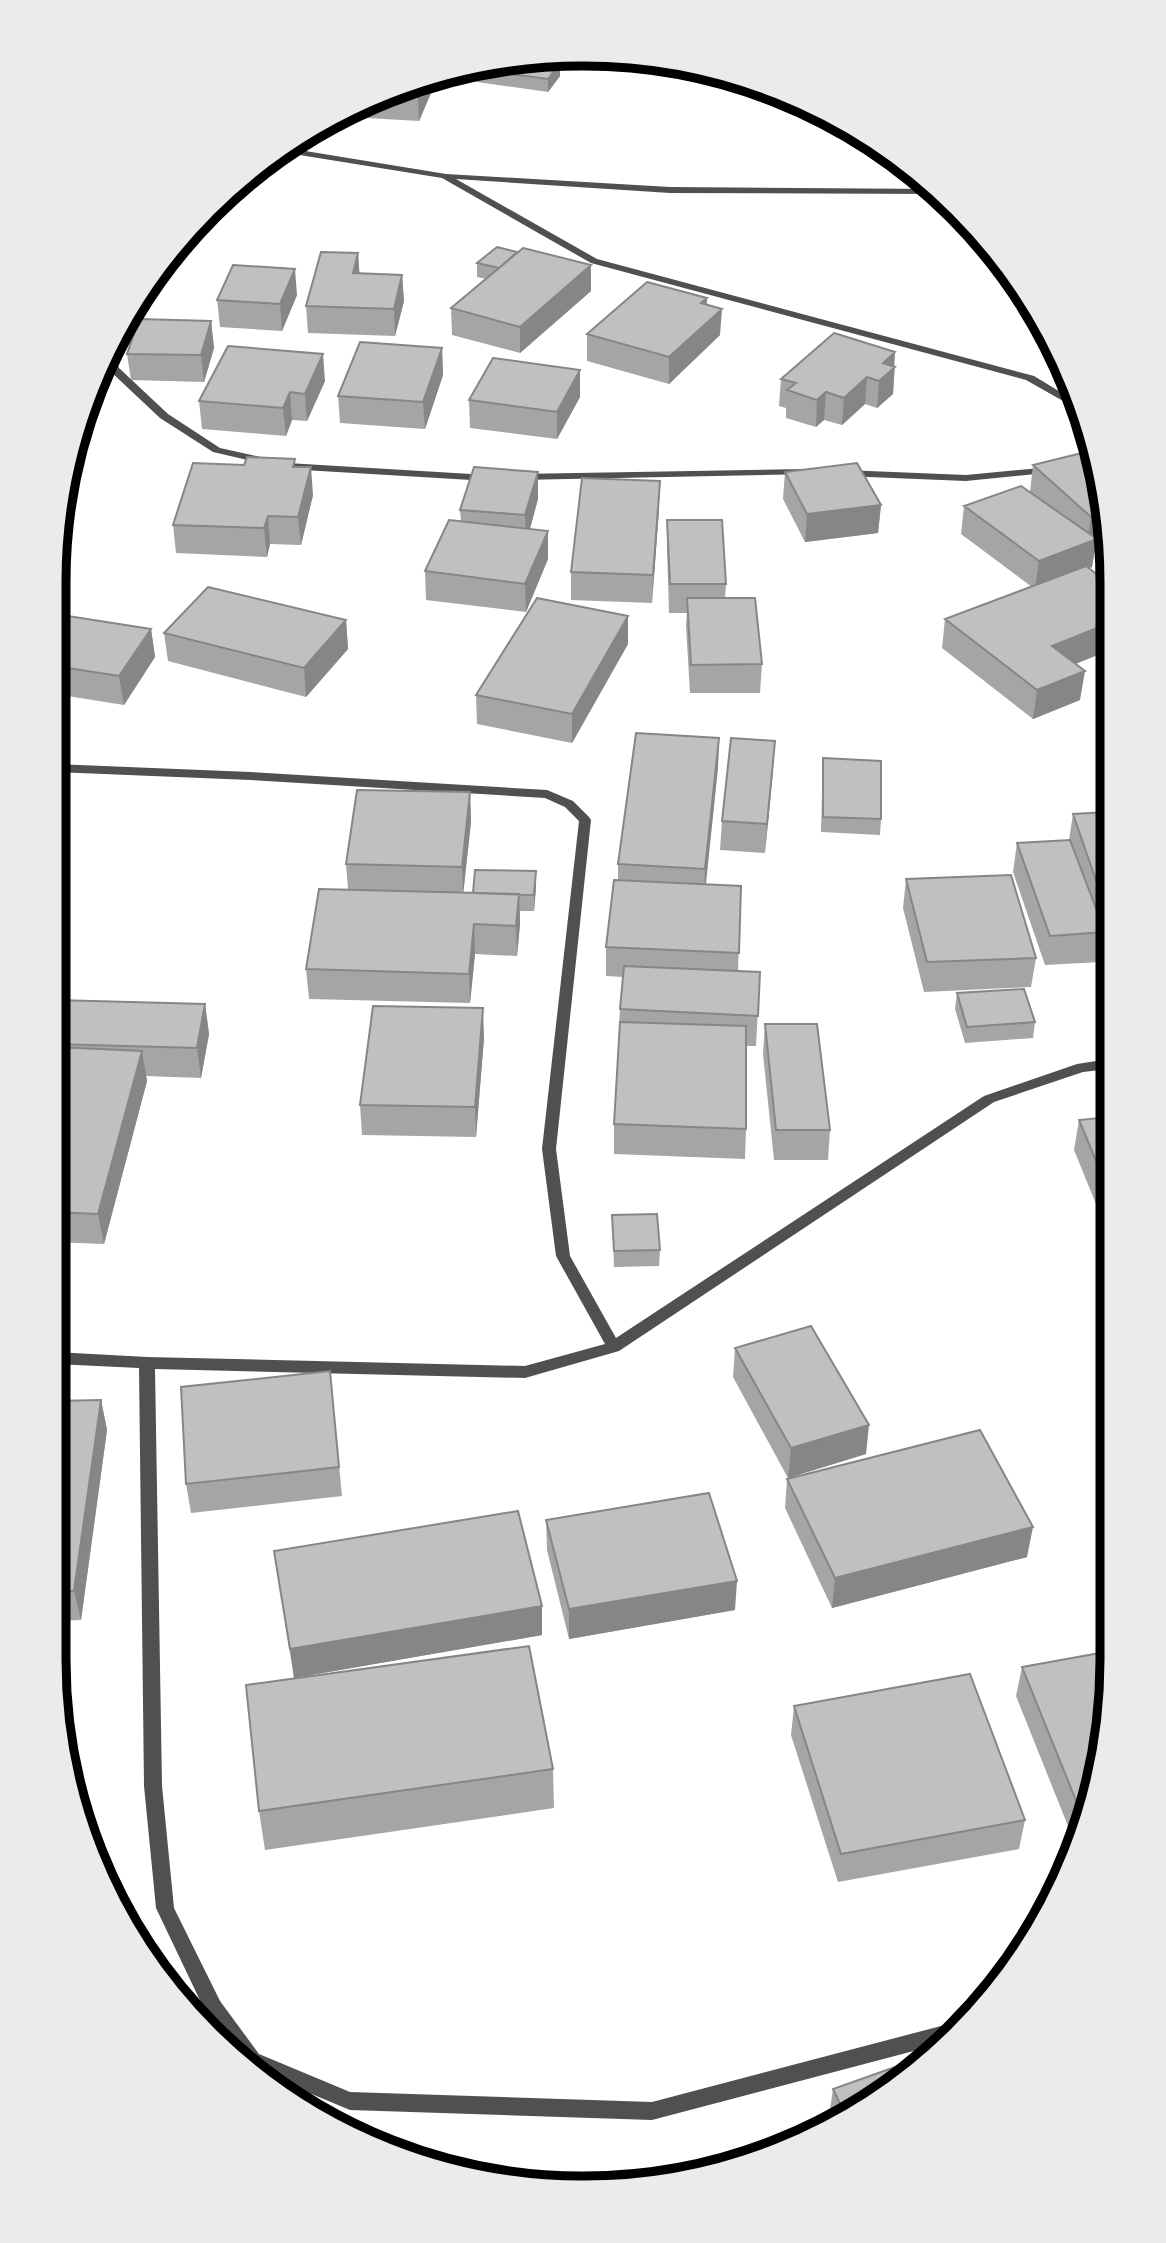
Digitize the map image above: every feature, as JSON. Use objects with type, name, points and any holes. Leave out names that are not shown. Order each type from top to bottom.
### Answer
[{"type":"street","points":[[299,152],[444,176],[670,190],[920,192]]},
{"type":"street","points":[[444,176],[594,261],[1030,378],[1065,399]]},
{"type":"street","points":[[114,368],[164,416],[217,450],[287,466],[498,478]]},
{"type":"street","points":[[830,473],[966,478],[1069,468]]},
{"type":"street","points":[[512,478],[816,472]]},
{"type":"street","points":[[66,768],[250,776],[547,794],[569,804],[585,820],[549,1149],[563,1256],[614,1347]]},
{"type":"street","points":[[66,1359],[525,1372],[614,1347],[989,1099],[1082,1067],[1100,1065]]},
{"type":"street","points":[[147,1363],[153,1786],[165,1908],[213,2007],[245,2050]]},
{"type":"street","points":[[262,2064],[350,2101],[652,2111],[936,2036]]},
{"type":"building","points":[[557,68],[548,79],[502,73]]},
{"type":"building","points":[[497,247],[517,252],[499,268],[477,263]]},
{"type":"building","points":[[523,248],[591,265],[520,327],[451,308]]},
{"type":"building","points":[[321,252],[358,253],[353,273],[402,275],[394,309],[306,306]]},
{"type":"building","points":[[233,265],[295,269],[280,304],[217,300]]},
{"type":"building","points":[[647,282],[707,298],[701,303],[722,309],[669,357],[587,334]]},
{"type":"building","points":[[140,319],[211,321],[201,355],[127,354]]},
{"type":"building","points":[[834,333],[895,352],[883,363],[895,367],[879,381],[867,377],[844,398],[826,392],[817,400],[787,390],[796,383],[781,379]]},
{"type":"building","points":[[360,342],[442,348],[423,402],[338,396]]},
{"type":"building","points":[[228,346],[323,354],[305,394],[290,392],[283,408],[199,401]]},
{"type":"building","points":[[493,358],[580,370],[557,412],[469,400]]},
{"type":"building","points":[[1083,453],[1095,516],[1091,517],[1033,465]]},
{"type":"building","points":[[247,457],[295,459],[293,467],[311,467],[298,517],[268,516],[264,528],[173,525],[193,463],[244,465]]},
{"type":"building","points":[[857,463],[881,505],[807,514],[785,472]]},
{"type":"building","points":[[474,467],[538,472],[525,515],[460,510]]},
{"type":"building","points":[[582,478],[660,481],[653,575],[571,572]]},
{"type":"building","points":[[1021,486],[1097,539],[1039,561],[964,506]]},
{"type":"building","points":[[449,520],[548,531],[525,584],[425,571]]},
{"type":"building","points":[[667,520],[722,520],[726,584],[670,584]]},
{"type":"building","points":[[1086,566],[1100,576],[1100,627],[1052,646],[1085,671],[1037,690],[945,619]]},
{"type":"building","points":[[208,587],[346,620],[304,668],[164,633]]},
{"type":"building","points":[[537,598],[628,616],[572,714],[476,695]]},
{"type":"building","points":[[687,598],[755,598],[762,664],[691,665]]},
{"type":"building","points":[[66,616],[151,629],[119,676],[66,668]]},
{"type":"building","points":[[636,733],[719,738],[705,869],[618,864]]},
{"type":"building","points":[[731,738],[775,741],[767,824],[722,821]]},
{"type":"building","points":[[823,758],[881,761],[881,819],[823,817]]},
{"type":"building","points":[[357,790],[470,792],[462,867],[346,864]]},
{"type":"building","points":[[1100,812],[1100,892],[1073,814]]},
{"type":"building","points":[[1070,840],[1100,919],[1100,932],[1050,936],[1017,843]]},
{"type":"building","points":[[475,870],[536,871],[534,895],[473,893]]},
{"type":"building","points":[[1011,875],[1036,958],[927,962],[906,879]]},
{"type":"building","points":[[614,880],[741,886],[739,953],[606,947]]},
{"type":"building","points":[[319,889],[519,894],[516,926],[474,924],[469,974],[306,969]]},
{"type":"building","points":[[624,966],[760,972],[758,1016],[620,1009]]},
{"type":"building","points":[[1024,989],[1035,1022],[967,1027],[957,993]]},
{"type":"building","points":[[66,1000],[205,1004],[197,1048],[66,1044]]},
{"type":"building","points":[[373,1006],[483,1008],[475,1107],[360,1105]]},
{"type":"building","points":[[620,1022],[746,1026],[746,1129],[614,1124]]},
{"type":"building","points":[[765,1024],[817,1024],[830,1130],[776,1130]]},
{"type":"building","points":[[66,1048],[142,1051],[98,1214],[66,1213]]},
{"type":"building","points":[[1100,1118],[1100,1170],[1079,1120]]},
{"type":"building","points":[[657,1214],[660,1250],[614,1251],[612,1215]]},
{"type":"building","points":[[811,1326],[869,1425],[791,1448],[735,1348]]},
{"type":"building","points":[[330,1371],[339,1467],[186,1484],[181,1387]]},
{"type":"building","points":[[101,1400],[74,1591],[66,1591],[66,1401]]},
{"type":"building","points":[[980,1430],[1033,1527],[835,1578],[787,1479]]},
{"type":"building","points":[[709,1493],[737,1581],[569,1609],[546,1520]]},
{"type":"building","points":[[518,1511],[542,1606],[290,1649],[274,1551]]},
{"type":"building","points":[[529,1646],[553,1769],[259,1811],[246,1685]]},
{"type":"building","points":[[1100,1653],[1095,1727],[1079,1803],[1077,1803],[1022,1667]]},
{"type":"building","points":[[970,1674],[1025,1820],[841,1854],[794,1706]]},
{"type":"building","points":[[905,2063],[841,2107],[833,2089]]}]
